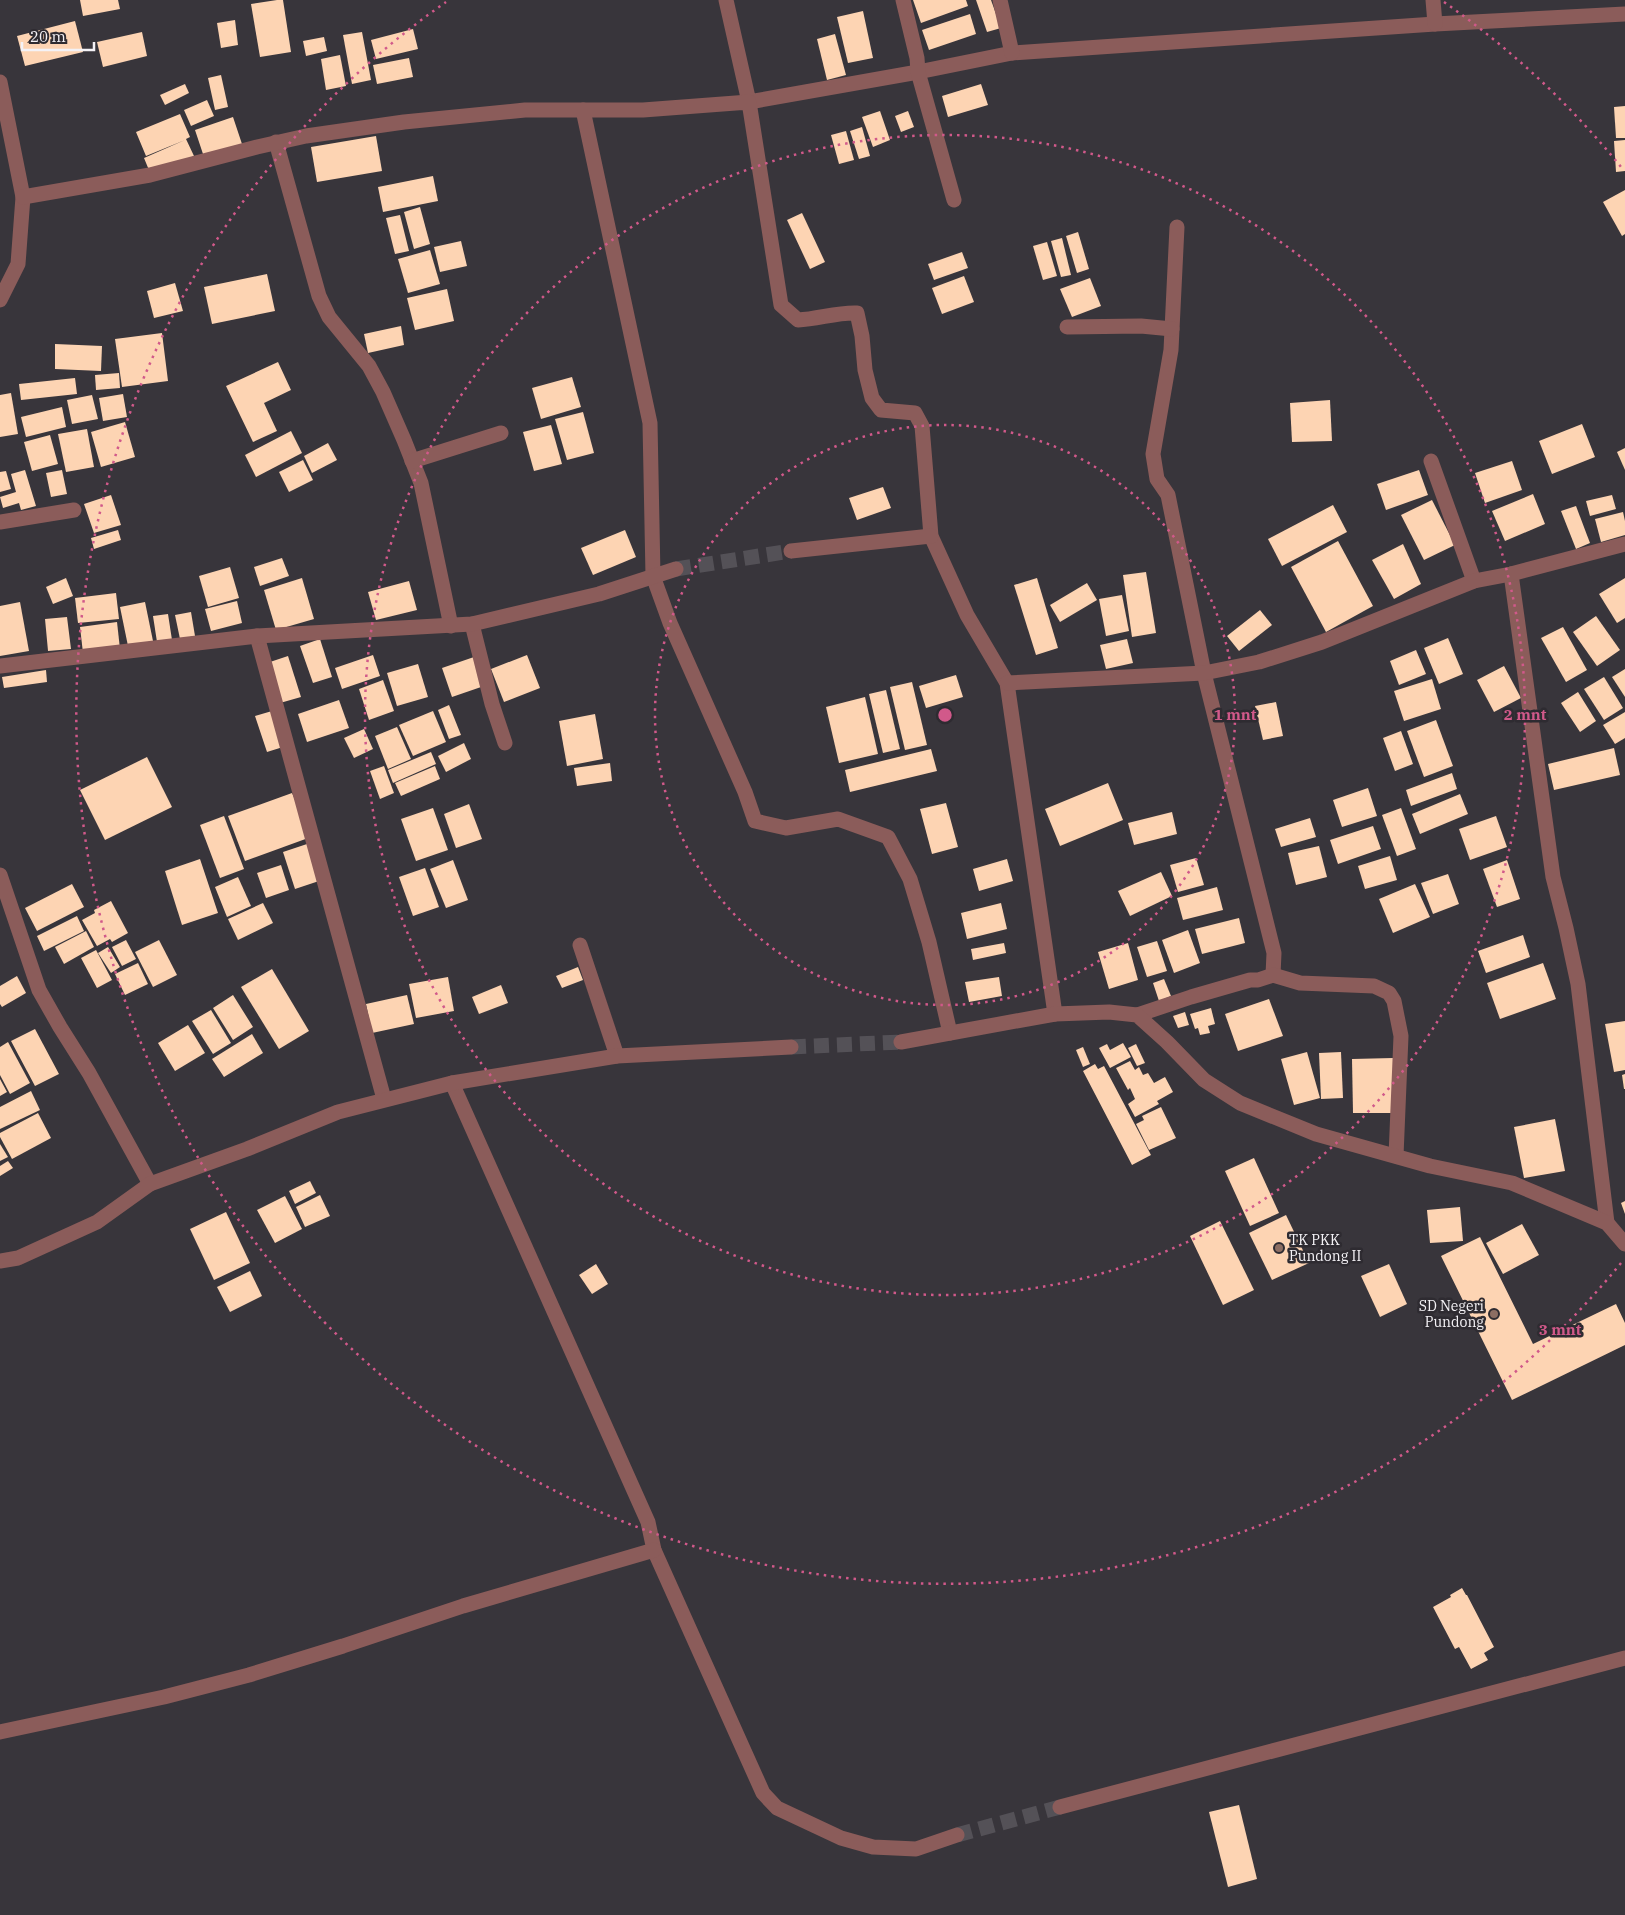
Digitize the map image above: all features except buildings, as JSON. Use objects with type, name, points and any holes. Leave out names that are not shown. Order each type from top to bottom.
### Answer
[{"type":"street","points":[[726,0],[749,102],[781,304],[798,320],[819,319],[840,313],[857,313],[862,336],[865,370],[872,398],[880,410],[915,413],[922,426],[931,536],[967,615],[1007,683],[1055,1014]]},
{"type":"street","points":[[903,0],[917,58],[918,72],[954,200]]},
{"type":"street","points":[[1000,0],[1012,53]]},
{"type":"street","points":[[1433,0],[1435,24]]},
{"type":"street","points":[[23,197],[150,175],[306,136],[404,122],[525,110],[643,110],[749,102],[1012,53],[1435,24],[1625,14]]},
{"type":"street","points":[[0,82],[23,197],[18,264],[0,300]]},
{"type":"street","points":[[583,110],[650,423],[652,576],[670,623],[745,792],[755,821],[786,828],[838,819],[888,837],[912,888],[929,942],[950,1033]]},
{"type":"street","points":[[276,142],[318,296],[329,317],[368,366],[383,392],[421,483],[451,626]]},
{"type":"street","points":[[1177,227],[1171,350],[1153,454],[1157,479],[1168,495],[1204,673],[1274,952],[1273,975]]},
{"type":"street","points":[[1067,327],[1088,325],[1141,326],[1172,329]]},
{"type":"street","points":[[412,460],[502,433]]},
{"type":"street","points":[[1431,461],[1474,581]]},
{"type":"street","points":[[0,522],[74,510]]},
{"type":"street","points":[[791,551],[931,536]]},
{"type":"street","points":[[1007,683],[1204,673],[1259,662],[1322,642],[1474,581],[1511,574],[1625,544]]},
{"type":"street","points":[[0,666],[257,636],[472,624],[599,594],[676,569]]},
{"type":"street","points":[[1511,574],[1553,876],[1578,984],[1607,1223]]},
{"type":"street","points":[[472,624],[492,704],[505,742]]},
{"type":"street","points":[[257,636],[384,1099]]},
{"type":"street","points":[[0,875],[39,990],[89,1073],[150,1184]]},
{"type":"street","points":[[580,945],[617,1056]]},
{"type":"street","points":[[901,1042],[1055,1014],[1109,1012],[1137,1015],[1191,996],[1273,975],[1300,983],[1374,986],[1389,993],[1394,1001],[1401,1036],[1396,1156]]},
{"type":"street","points":[[1137,1015],[1167,1042],[1204,1080],[1240,1103],[1316,1134],[1430,1166],[1512,1183],[1607,1223],[1625,1244]]},
{"type":"street","points":[[0,1261],[18,1258],[97,1222],[150,1184],[247,1149],[338,1112],[384,1099],[452,1083],[617,1056],[791,1047]]},
{"type":"street","points":[[452,1083],[648,1522],[654,1550],[762,1793],[777,1808],[841,1838],[873,1847],[916,1849],[957,1835]]},
{"type":"street","points":[[0,1732],[164,1697],[249,1675],[462,1606],[654,1550]]},
{"type":"street","points":[[1060,1807],[1625,1658]]},
{"type":"tunnel","points":[[676,569],[791,551]]},
{"type":"tunnel","points":[[791,1047],[901,1042]]},
{"type":"tunnel","points":[[957,1835],[1060,1807]]},
{"type":"place","name":"TK PKK Pundong II","points":[[1279,1248]]},
{"type":"place","name":"SD Negeri Pundong","points":[[1494,1314]]}]
